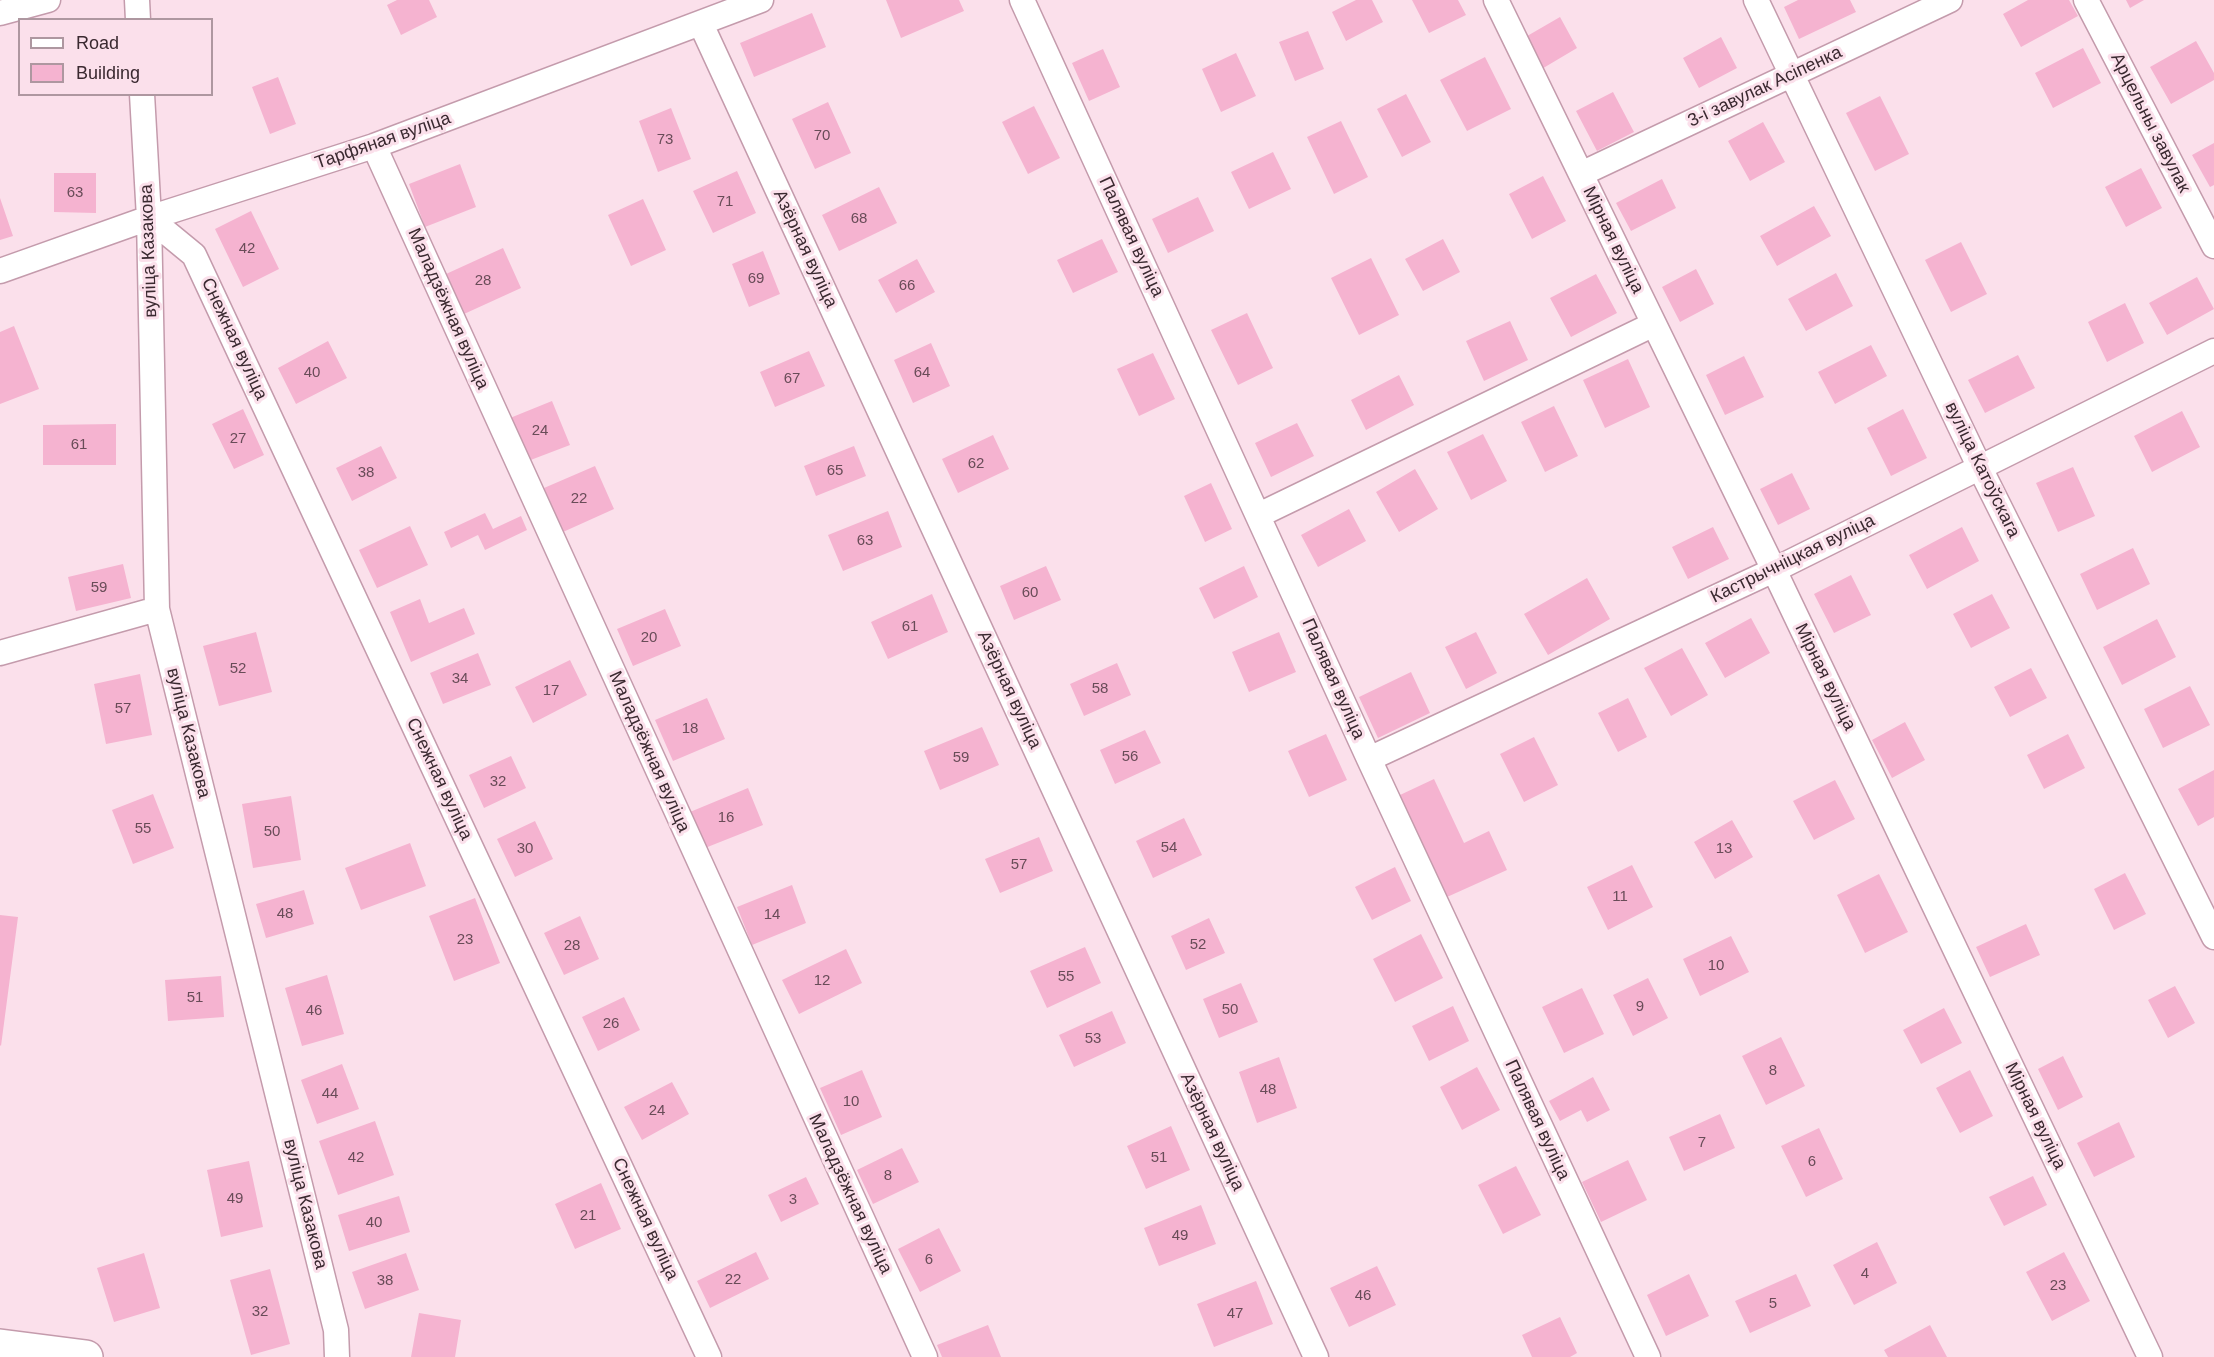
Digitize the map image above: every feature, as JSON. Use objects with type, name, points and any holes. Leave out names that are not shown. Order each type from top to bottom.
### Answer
[{"type":"main road","points":[[0,1346],[86,1357]]},
{"type":"street","points":[[0,13],[48,0]]},
{"type":"street","points":[[137,0],[138,18]]},
{"type":"street","name":"Тарфяная вуліца","points":[[0,271],[149,218],[374,146],[761,0]]},
{"type":"street","name":"Палявая вуліца","points":[[1022,0],[1369,759],[1648,1357]]},
{"type":"street","name":"Мірная вуліца","points":[[1496,0],[1774,570],[2150,1357]]},
{"type":"street","name":"вуліца Катоўскага","points":[[1756,0],[1980,468],[2214,937]]},
{"type":"street","name":"3-і завулак Асіпенка","points":[[1581,174],[1950,0]]},
{"type":"street","name":"Арцельны завулак","points":[[2086,0],[2214,246]]},
{"type":"street","name":"Азёрная вуліца","points":[[701,24],[1316,1357]]},
{"type":"street","name":"вуліца Казакова","points":[[142,96],[149,218],[157,609],[336,1330],[337,1357]]},
{"type":"street","name":"Маладзёжная вуліца","points":[[374,146],[925,1357]]},
{"type":"street","name":"Снежная вуліца","points":[[149,218],[194,255],[709,1357]]},
{"type":"street","points":[[1258,515],[1654,324]]},
{"type":"street","name":"Кастрычніцкая вуліца","points":[[1369,759],[1774,570],[2214,351]]},
{"type":"street","points":[[0,653],[157,609]]},
{"type":"building","points":[[397,0],[429,0],[437,17],[401,35],[387,5]]},
{"type":"building","points":[[886,0],[959,0],[964,11],[901,38]]},
{"type":"building","points":[[1356,0],[1372,0],[1383,22],[1346,41],[1332,12]]},
{"type":"building","points":[[1412,0],[1458,0],[1466,15],[1429,33]]},
{"type":"building","points":[[1798,0],[1850,0],[1856,12],[1799,39],[1784,7]]},
{"type":"building","points":[[2028,0],[2069,0],[2078,16],[2021,47],[2003,14]]},
{"type":"building","points":[[2126,0],[2144,0],[2130,8]]},
{"type":"building","points":[[812,13],[826,47],[754,77],[740,43]]},
{"type":"building","points":[[1560,17],[1577,48],[1540,70],[1522,39]]},
{"type":"building","points":[[1308,31],[1324,69],[1295,81],[1279,42]]},
{"type":"building","points":[[1721,37],[1737,68],[1699,88],[1683,58]]},
{"type":"building","points":[[2196,41],[2214,73],[2214,80],[2171,104],[2150,67]]},
{"type":"building","points":[[2083,48],[2101,83],[2053,108],[2035,73]]},
{"type":"building","points":[[1103,49],[1120,87],[1089,101],[1072,63]]},
{"type":"building","points":[[1236,53],[1256,96],[1221,112],[1202,69]]},
{"type":"building","points":[[1485,57],[1511,109],[1467,131],[1440,80]]},
{"type":"building","points":[[278,77],[296,124],[270,134],[252,87]]},
{"type":"building","points":[[1613,92],[1634,132],[1597,151],[1576,111]]},
{"type":"building","points":[[1406,94],[1431,142],[1402,157],[1377,109]]},
{"type":"building","points":[[1880,96],[1909,154],[1875,171],[1846,113]]},
{"type":"building","points":[[828,102],[851,153],[815,169],[792,119]]},
{"type":"building","points":[[1034,106],[1060,158],[1028,174],[1002,122]]},
{"type":"building","points":[[671,108],[691,159],[658,172],[639,121]]},
{"type":"building","points":[[1341,121],[1368,177],[1334,194],[1307,137]]},
{"type":"building","points":[[1763,122],[1785,162],[1750,181],[1728,141]]},
{"type":"building","points":[[2214,143],[2214,185],[2210,187],[2192,155]]},
{"type":"building","points":[[1273,152],[1291,189],[1249,209],[1231,172]]},
{"type":"building","points":[[460,164],[476,207],[425,227],[409,184]]},
{"type":"building","points":[[2141,168],[2162,208],[2126,227],[2105,187]]},
{"type":"building","points":[[737,171],[756,213],[713,233],[693,191]]},
{"type":"building","points":[[54,173],[96,173],[96,213],[54,212]]},
{"type":"building","points":[[1543,176],[1566,221],[1532,239],[1509,194]]},
{"type":"building","points":[[1662,179],[1676,208],[1631,231],[1616,203]]},
{"type":"building","points":[[879,187],[897,223],[839,251],[822,215]]},
{"type":"building","points":[[1198,197],[1214,231],[1168,253],[1152,219]]},
{"type":"building","points":[[0,198],[13,236],[0,240]]},
{"type":"building","points":[[643,199],[666,250],[631,266],[608,215]]},
{"type":"building","points":[[1814,206],[1831,236],[1777,266],[1760,236]]},
{"type":"building","points":[[251,211],[279,269],[243,287],[215,229]]},
{"type":"building","points":[[1102,239],[1118,272],[1073,293],[1057,260]]},
{"type":"building","points":[[1443,239],[1460,272],[1423,291],[1405,259]]},
{"type":"building","points":[[1961,242],[1987,294],[1951,312],[1925,260]]},
{"type":"building","points":[[503,248],[521,288],[464,314],[446,274]]},
{"type":"building","points":[[763,251],[780,294],[749,307],[732,264]]},
{"type":"building","points":[[1371,258],[1399,315],[1359,335],[1331,278]]},
{"type":"building","points":[[917,259],[935,292],[896,313],[878,280]]},
{"type":"building","points":[[1696,269],[1714,304],[1680,322],[1662,287]]},
{"type":"building","points":[[1836,273],[1853,306],[1806,331],[1788,299]]},
{"type":"building","points":[[1596,274],[1617,313],[1571,337],[1550,298]]},
{"type":"building","points":[[2197,277],[2214,309],[2167,335],[2149,303]]},
{"type":"building","points":[[2125,303],[2144,343],[2107,362],[2088,322]]},
{"type":"building","points":[[1247,313],[1273,368],[1238,385],[1211,330]]},
{"type":"building","points":[[1510,321],[1528,360],[1484,381],[1466,341]]},
{"type":"building","points":[[14,326],[39,389],[0,404],[0,332]]},
{"type":"building","points":[[328,341],[347,378],[296,404],[278,368]]},
{"type":"building","points":[[931,343],[950,386],[913,403],[894,360]]},
{"type":"building","points":[[1871,345],[1887,376],[1835,404],[1818,372]]},
{"type":"building","points":[[809,351],[825,386],[775,407],[760,372]]},
{"type":"building","points":[[1153,353],[1175,399],[1139,416],[1117,369]]},
{"type":"building","points":[[2018,355],[2035,388],[1985,413],[1968,380]]},
{"type":"building","points":[[1744,356],[1764,397],[1725,415],[1706,375]]},
{"type":"building","points":[[1628,359],[1650,407],[1605,428],[1583,380]]},
{"type":"building","points":[[1399,375],[1414,405],[1366,430],[1351,400]]},
{"type":"building","points":[[552,401],[570,445],[528,461],[510,418]]},
{"type":"building","points":[[1554,406],[1578,456],[1545,472],[1521,422]]},
{"type":"building","points":[[243,409],[264,455],[234,469],[212,424]]},
{"type":"building","points":[[1903,409],[1927,458],[1891,476],[1867,428]]},
{"type":"building","points":[[2182,411],[2200,447],[2152,472],[2134,436]]},
{"type":"building","points":[[1297,423],[1314,456],[1271,477],[1255,443]]},
{"type":"building","points":[[116,424],[116,465],[43,465],[43,425]]},
{"type":"building","points":[[1483,434],[1507,481],[1471,500],[1447,452]]},
{"type":"building","points":[[993,435],[1009,469],[958,493],[942,459]]},
{"type":"building","points":[[381,446],[397,478],[352,501],[336,468]]},
{"type":"building","points":[[854,446],[866,476],[816,496],[804,466]]},
{"type":"building","points":[[595,466],[614,509],[563,532],[544,488]]},
{"type":"building","points":[[2073,467],[2095,516],[2058,532],[2036,483]]},
{"type":"building","points":[[1415,469],[1438,509],[1399,532],[1376,492]]},
{"type":"building","points":[[1792,473],[1810,509],[1778,525],[1760,489]]},
{"type":"building","points":[[1211,483],[1232,529],[1205,542],[1184,496]]},
{"type":"building","points":[[1349,509],[1366,541],[1318,567],[1301,535]]},
{"type":"building","points":[[888,511],[902,547],[843,571],[828,535]]},
{"type":"building","points":[[485,513],[493,529],[521,516],[527,530],[485,550],[478,535],[451,548],[444,532]]},
{"type":"building","points":[[410,526],[428,565],[377,588],[359,550]]},
{"type":"building","points":[[1713,527],[1729,559],[1688,579],[1672,547]]},
{"type":"building","points":[[1962,527],[1979,561],[1927,589],[1909,555]]},
{"type":"building","points":[[2133,548],[2150,584],[2097,610],[2080,574]]},
{"type":"building","points":[[123,564],[131,598],[76,611],[68,577]]},
{"type":"building","points":[[1046,566],[1061,600],[1014,620],[1000,586]]},
{"type":"building","points":[[1244,566],[1258,597],[1214,619],[1199,588]]},
{"type":"building","points":[[1851,575],[1871,615],[1834,633],[1814,594]]},
{"type":"building","points":[[1587,578],[1610,619],[1548,655],[1524,614]]},
{"type":"building","points":[[932,594],[948,632],[888,659],[871,622]]},
{"type":"building","points":[[1992,594],[2010,628],[1971,648],[1953,614]]},
{"type":"building","points":[[420,599],[429,623],[464,608],[475,634],[411,662],[390,612]]},
{"type":"building","points":[[665,609],[681,646],[633,666],[617,629]]},
{"type":"building","points":[[1751,618],[1770,653],[1725,678],[1705,643]]},
{"type":"building","points":[[2157,619],[2176,657],[2122,685],[2103,647]]},
{"type":"building","points":[[256,632],[272,692],[219,706],[203,646]]},
{"type":"building","points":[[1279,632],[1296,672],[1249,692],[1232,652]]},
{"type":"building","points":[[1476,632],[1497,673],[1466,689],[1445,647]]},
{"type":"building","points":[[1682,648],[1708,695],[1671,716],[1644,668]]},
{"type":"building","points":[[478,653],[491,685],[443,704],[430,673]]},
{"type":"building","points":[[570,660],[587,695],[533,723],[515,687]]},
{"type":"building","points":[[1117,663],[1131,695],[1084,716],[1070,684]]},
{"type":"building","points":[[2031,668],[2047,698],[2010,717],[1994,687]]},
{"type":"building","points":[[1411,672],[1430,713],[1378,738],[1359,697]]},
{"type":"building","points":[[140,674],[152,735],[106,744],[94,684]]},
{"type":"building","points":[[2190,686],[2210,725],[2163,748],[2144,709]]},
{"type":"building","points":[[707,698],[725,739],[673,761],[655,720]]},
{"type":"building","points":[[1628,698],[1647,737],[1618,752],[1598,713]]},
{"type":"building","points":[[1905,722],[1925,760],[1892,778],[1872,740]]},
{"type":"building","points":[[982,727],[999,765],[940,790],[924,751]]},
{"type":"building","points":[[1145,730],[1161,763],[1115,784],[1100,750]]},
{"type":"building","points":[[1326,734],[1347,780],[1309,797],[1288,751]]},
{"type":"building","points":[[2068,734],[2085,768],[2044,789],[2027,755]]},
{"type":"building","points":[[1534,737],[1558,785],[1524,802],[1500,754]]},
{"type":"building","points":[[511,756],[526,788],[484,808],[469,775]]},
{"type":"building","points":[[2214,770],[2214,817],[2198,826],[2178,789]]},
{"type":"building","points":[[1434,779],[1464,843],[1489,831],[1507,870],[1447,897],[1400,795]]},
{"type":"building","points":[[1835,780],[1855,819],[1814,840],[1793,801]]},
{"type":"building","points":[[748,788],[763,825],[705,848],[690,812]]},
{"type":"building","points":[[153,794],[174,848],[133,864],[112,810]]},
{"type":"building","points":[[291,796],[301,860],[253,868],[242,804]]},
{"type":"building","points":[[1184,818],[1202,855],[1153,878],[1136,841]]},
{"type":"building","points":[[1732,820],[1753,857],[1715,879],[1694,842]]},
{"type":"building","points":[[535,821],[553,859],[515,877],[497,839]]},
{"type":"building","points":[[1039,837],[1053,871],[1000,893],[985,859]]},
{"type":"building","points":[[410,843],[426,886],[361,910],[345,868]]},
{"type":"building","points":[[1632,865],[1653,907],[1608,930],[1587,887]]},
{"type":"building","points":[[1395,867],[1411,901],[1372,920],[1355,887]]},
{"type":"building","points":[[2125,873],[2146,914],[2114,930],[2094,889]]},
{"type":"building","points":[[1879,874],[1908,932],[1865,953],[1837,895]]},
{"type":"building","points":[[792,885],[806,923],[752,945],[737,907]]},
{"type":"building","points":[[304,890],[314,924],[266,938],[256,904]]},
{"type":"building","points":[[475,898],[500,963],[454,981],[429,916]]},
{"type":"building","points":[[0,915],[18,917],[1,1046],[0,1045]]},
{"type":"building","points":[[580,916],[599,959],[564,975],[544,933]]},
{"type":"building","points":[[1209,918],[1225,953],[1186,970],[1171,936]]},
{"type":"building","points":[[2026,924],[2040,955],[1990,977],[1976,947]]},
{"type":"building","points":[[1421,934],[1443,978],[1395,1002],[1373,959]]},
{"type":"building","points":[[1731,936],[1749,972],[1700,996],[1683,959]]},
{"type":"building","points":[[1085,947],[1101,983],[1047,1008],[1030,971]]},
{"type":"building","points":[[846,949],[862,983],[799,1014],[782,980]]},
{"type":"building","points":[[327,975],[344,1034],[302,1046],[285,988]]},
{"type":"building","points":[[221,976],[224,1017],[168,1021],[165,980]]},
{"type":"building","points":[[1648,978],[1668,1018],[1633,1036],[1613,995]]},
{"type":"building","points":[[1241,983],[1258,1022],[1219,1038],[1203,999]]},
{"type":"building","points":[[2175,986],[2195,1023],[2168,1038],[2148,1000]]},
{"type":"building","points":[[1582,988],[1604,1034],[1564,1053],[1542,1007]]},
{"type":"building","points":[[624,997],[640,1030],[598,1051],[582,1017]]},
{"type":"building","points":[[1453,1006],[1469,1041],[1429,1061],[1412,1026]]},
{"type":"building","points":[[1944,1008],[1962,1043],[1921,1064],[1903,1030]]},
{"type":"building","points":[[1112,1011],[1126,1043],[1074,1067],[1059,1035]]},
{"type":"building","points":[[1781,1037],[1805,1086],[1766,1105],[1742,1056]]},
{"type":"building","points":[[2063,1056],[2083,1097],[2058,1110],[2038,1069]]},
{"type":"building","points":[[1279,1057],[1297,1108],[1257,1123],[1239,1072]]},
{"type":"building","points":[[342,1064],[359,1109],[317,1124],[301,1080]]},
{"type":"building","points":[[1477,1067],[1500,1110],[1462,1130],[1440,1087]]},
{"type":"building","points":[[862,1070],[882,1117],[841,1135],[820,1088]]},
{"type":"building","points":[[1970,1070],[1993,1116],[1960,1133],[1936,1088]]},
{"type":"building","points":[[1593,1077],[1610,1110],[1587,1122],[1581,1110],[1560,1121],[1549,1101]]},
{"type":"building","points":[[672,1082],[689,1114],[642,1140],[624,1107]]},
{"type":"building","points":[[1720,1114],[1735,1148],[1684,1171],[1669,1137]]},
{"type":"building","points":[[375,1121],[394,1175],[338,1195],[319,1141]]},
{"type":"building","points":[[2119,1122],[2135,1157],[2094,1177],[2077,1143]]},
{"type":"building","points":[[1171,1126],[1190,1170],[1146,1189],[1127,1146]]},
{"type":"building","points":[[1819,1128],[1843,1179],[1806,1197],[1781,1146]]},
{"type":"building","points":[[902,1148],[919,1182],[873,1204],[857,1170]]},
{"type":"building","points":[[1628,1160],[1647,1200],[1601,1222],[1582,1182]]},
{"type":"building","points":[[249,1161],[263,1227],[221,1237],[207,1170]]},
{"type":"building","points":[[1516,1166],[1541,1215],[1503,1234],[1478,1185]]},
{"type":"building","points":[[2033,1176],[2047,1205],[2004,1226],[1989,1197]]},
{"type":"building","points":[[806,1177],[819,1204],[781,1222],[768,1195]]},
{"type":"building","points":[[601,1183],[621,1229],[575,1249],[555,1204]]},
{"type":"building","points":[[399,1196],[410,1232],[349,1251],[338,1215]]},
{"type":"building","points":[[1201,1205],[1216,1244],[1159,1266],[1144,1228]]},
{"type":"building","points":[[939,1228],[961,1271],[920,1292],[898,1249]]},
{"type":"building","points":[[1877,1242],[1897,1283],[1854,1305],[1833,1265]]},
{"type":"building","points":[[756,1252],[769,1279],[710,1308],[697,1281]]},
{"type":"building","points":[[2064,1252],[2090,1301],[2052,1321],[2026,1272]]},
{"type":"building","points":[[144,1253],[160,1308],[114,1322],[97,1268]]},
{"type":"building","points":[[406,1253],[419,1290],[365,1309],[352,1272]]},
{"type":"building","points":[[1377,1266],[1396,1305],[1349,1327],[1330,1288]]},
{"type":"building","points":[[270,1269],[290,1344],[251,1355],[230,1280]]},
{"type":"building","points":[[1689,1274],[1709,1316],[1666,1336],[1647,1295]]},
{"type":"building","points":[[1796,1274],[1811,1306],[1750,1333],[1735,1301]]},
{"type":"building","points":[[1256,1281],[1273,1324],[1214,1347],[1197,1304]]},
{"type":"building","points":[[419,1313],[461,1320],[455,1357],[411,1357]]},
{"type":"building","points":[[1560,1317],[1577,1353],[1570,1357],[1532,1357],[1522,1335]]},
{"type":"building","points":[[988,1325],[1001,1357],[942,1357],[937,1345]]},
{"type":"building","points":[[1930,1325],[1947,1357],[1888,1357],[1884,1350]]}]
